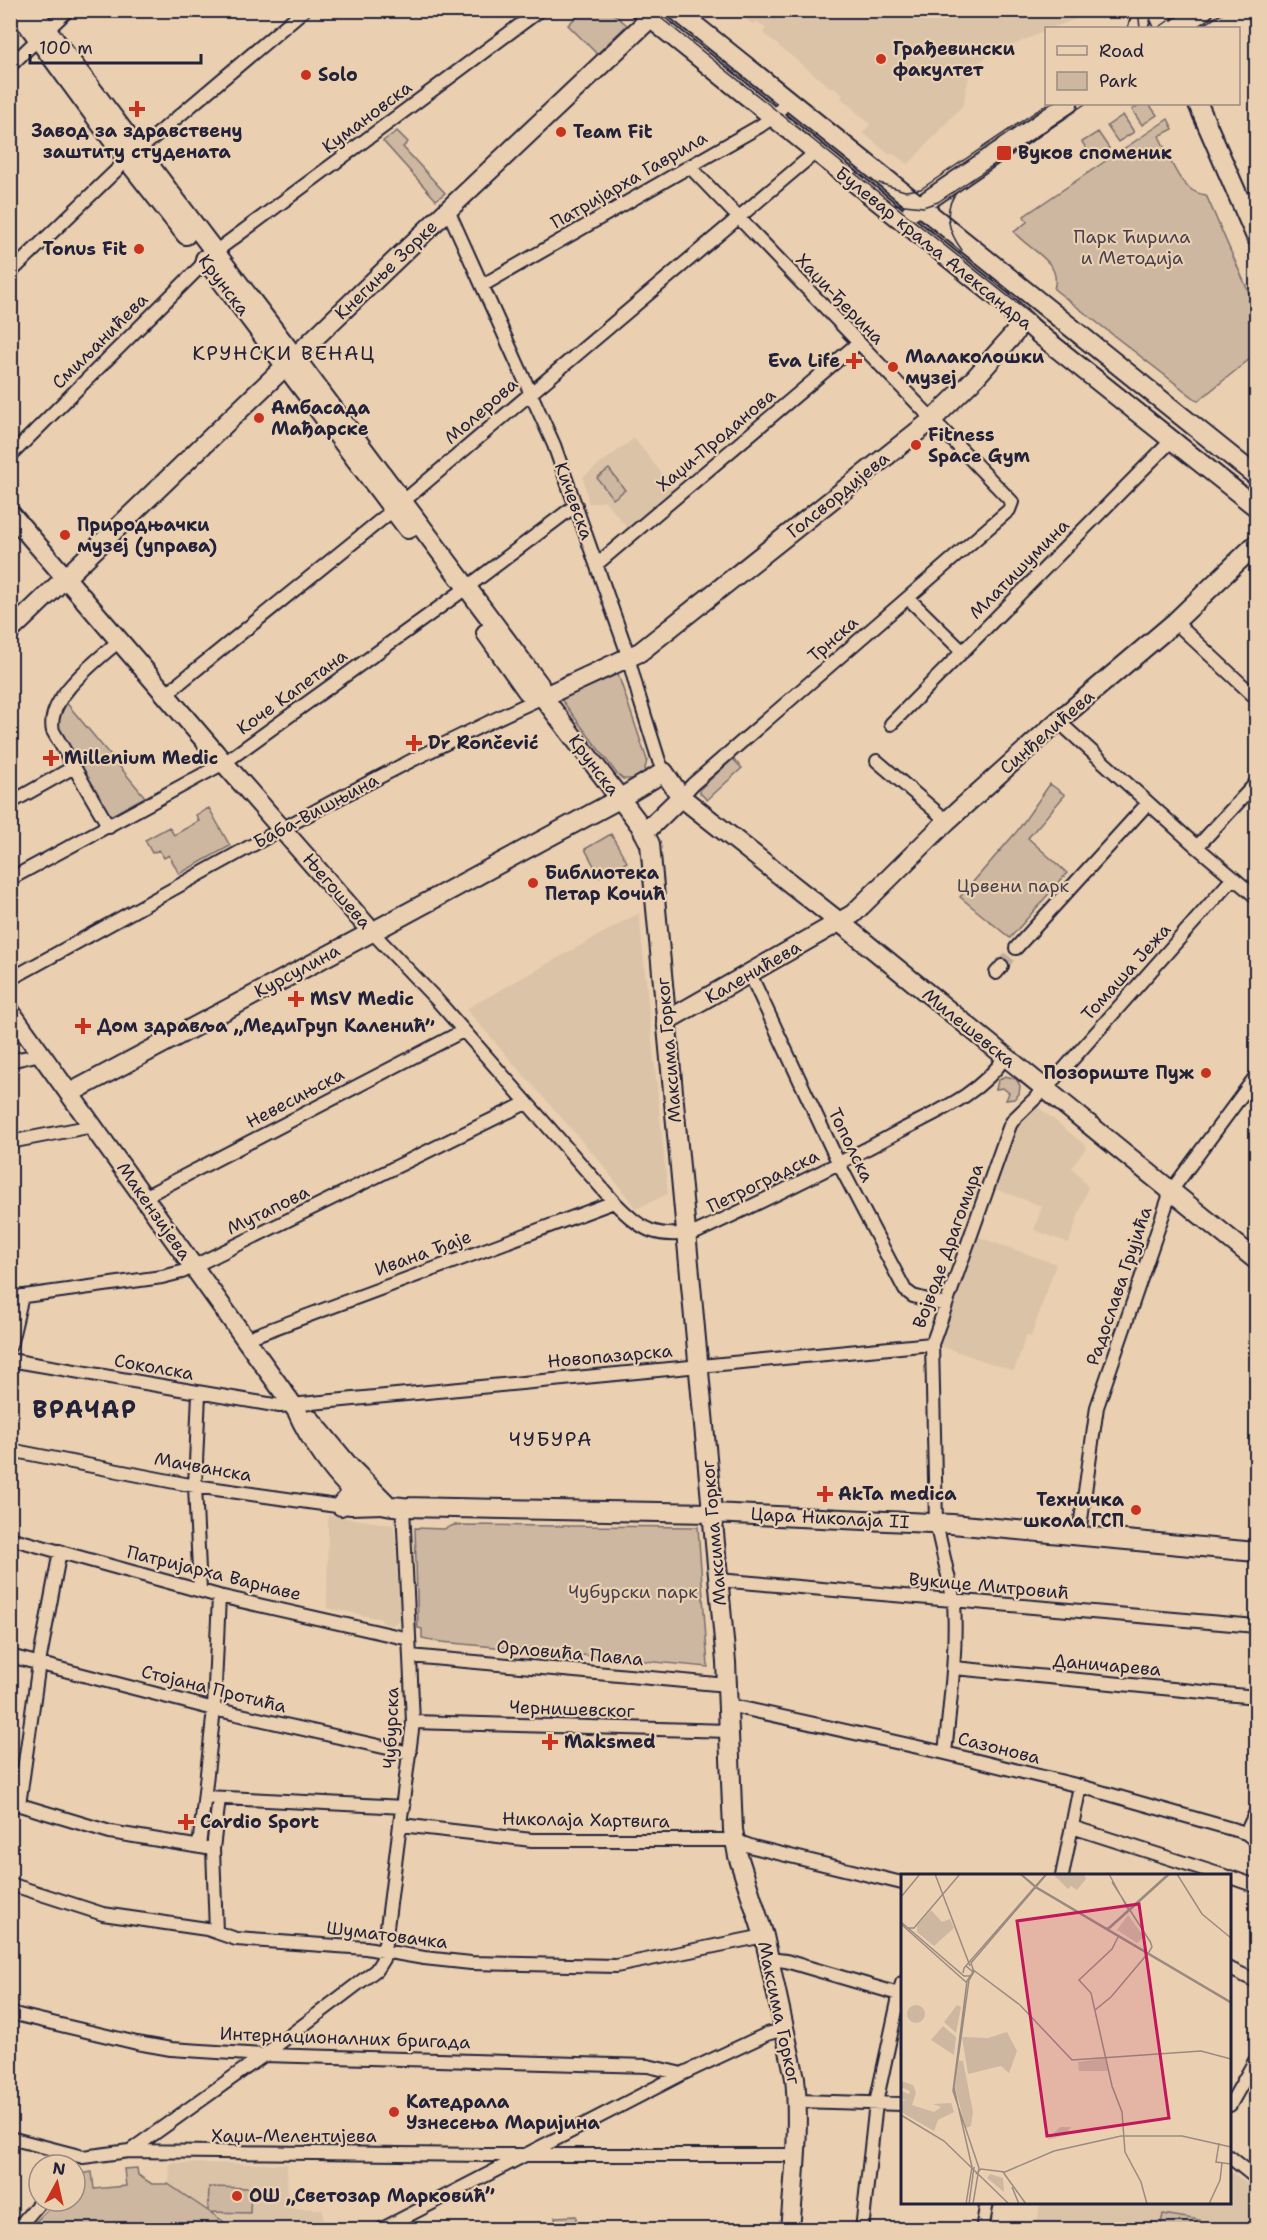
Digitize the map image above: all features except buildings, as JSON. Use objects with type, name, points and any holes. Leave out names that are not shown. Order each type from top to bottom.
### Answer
[{"type":"main road","name":"Крунска","points":[[17,10],[43,36],[462,591],[527,691],[543,697],[644,832]]},
{"type":"main road","name":"Крунска","points":[[32,10],[43,36]]},
{"type":"main road","name":"Булевар краља Александра","points":[[676,10],[1257,476]]},
{"type":"main road","points":[[1138,27],[1143,10]]},
{"type":"main road","points":[[1157,10],[1165,27]]},
{"type":"main road","points":[[1179,27],[1204,10]]},
{"type":"main road","name":"Булевар краља Александра","points":[[650,13],[773,117],[1012,309],[1040,335],[1257,507]]},
{"type":"main road","name":"Кнегиње Зорке","points":[[10,631],[291,363],[650,13]]},
{"type":"main road","points":[[900,219],[1067,105]]},
{"type":"main road","points":[[1199,105],[1249,200],[1257,237]]},
{"type":"main road","name":"Голсвордијева","points":[[629,658],[640,652],[932,420],[975,378],[1014,334],[1017,327],[1012,309]]},
{"type":"main road","name":"Његошева","points":[[10,513],[372,932]]},
{"type":"main road","name":"Синђелићева","points":[[840,923],[853,914],[946,821],[1058,721],[1175,622],[1257,544]]},
{"type":"main road","name":"Баба-Вишњина","points":[[543,697],[629,658]]},
{"type":"main road","name":"Кичевска","points":[[664,772],[681,797]]},
{"type":"main road","name":"Курсулина","points":[[70,1093],[619,799],[664,772]]},
{"type":"main road","points":[[644,832],[681,797]]},
{"type":"main road","name":"Милешевска","points":[[681,797],[1257,1260]]},
{"type":"main road","name":"Максима Горког","points":[[644,832],[650,844],[699,1366],[727,1685],[735,1840],[764,1936],[795,2078],[797,2101],[790,2229]]},
{"type":"main road","name":"Каленићева","points":[[666,1021],[840,923]]},
{"type":"main road","name":"Макензијева","points":[[10,1011],[294,1408],[323,1456],[348,1485],[362,1497],[396,1507]]},
{"type":"main road","name":"Макензијева","points":[[294,1408],[315,1424],[349,1466],[396,1507]]},
{"type":"main road","points":[[341,1506],[349,1496],[348,1485]]},
{"type":"main road","name":"Цара Николаја II","points":[[396,1507],[711,1513],[936,1523],[1079,1534],[1257,1552]]},
{"type":"street","points":[[10,66],[68,10]]},
{"type":"street","points":[[10,273],[132,156],[304,10]]},
{"type":"street","name":"Кумановска","points":[[210,256],[540,10]]},
{"type":"street","name":"Патријарха Гаврила","points":[[483,285],[773,117],[788,101]]},
{"type":"street","name":"Молерова","points":[[166,694],[398,506],[816,152]]},
{"type":"street","name":"Хаџи-Ђерина","points":[[689,166],[1011,500],[1010,510]]},
{"type":"street","name":"Кичевска","points":[[448,210],[554,445],[629,658],[658,761],[664,772]]},
{"type":"street","name":"Смиљанићева","points":[[10,456],[210,256]]},
{"type":"street","name":"Хаџи-Проданова","points":[[597,564],[858,343]]},
{"type":"street","name":"Млатишумина","points":[[891,724],[1173,439]]},
{"type":"street","name":"Коче Капетана","points":[[10,879],[224,763],[462,591],[576,505]]},
{"type":"street","name":"Трнска","points":[[681,797],[693,784],[1010,510]]},
{"type":"street","points":[[908,598],[963,652]]},
{"type":"street","points":[[1175,622],[1257,698]]},
{"type":"street","points":[[109,827],[52,728],[55,709],[65,691],[120,640]]},
{"type":"street","name":"Баба-Вишњина","points":[[10,979],[282,828],[407,763],[543,697]]},
{"type":"street","points":[[1058,721],[1197,847],[1257,897]]},
{"type":"street","points":[[878,761],[946,821]]},
{"type":"street","points":[[10,802],[74,767]]},
{"type":"street","points":[[1197,847],[1257,783]]},
{"type":"street","points":[[1016,948],[1148,803]]},
{"type":"street","name":"Томаша Јежа","points":[[1044,1088],[1056,1078],[1233,878]]},
{"type":"street","name":"Његошева","points":[[372,932],[636,1224],[662,1234],[685,1234]]},
{"type":"street","name":"Тополска","points":[[750,974],[839,1164],[905,1290],[913,1296],[945,1305]]},
{"type":"street","name":"Невесињска","points":[[144,1197],[463,1031]]},
{"type":"street","points":[[10,1061],[41,1054]]},
{"type":"street","name":"Петроградска","points":[[685,1234],[697,1232],[839,1164],[969,1094],[998,1068],[1005,1057]]},
{"type":"street","name":"Радослава Грујића","points":[[1079,1534],[1097,1407],[1171,1191],[1257,1076]]},
{"type":"street","name":"Војводе Драгомира","points":[[945,1753],[954,1668],[954,1602],[936,1523],[932,1344],[1010,1125],[1019,1112],[1044,1088]]},
{"type":"street","name":"Мутапова","points":[[16,1297],[162,1278],[193,1267],[526,1103]]},
{"type":"street","points":[[10,1142],[93,1126]]},
{"type":"street","name":"Ивана Ђаје","points":[[245,1339],[614,1202]]},
{"type":"street","points":[[10,1346],[16,1297]]},
{"type":"street","name":"Новопазарска","points":[[294,1408],[932,1344]]},
{"type":"street","name":"Соколска","points":[[10,1360],[294,1408]]},
{"type":"street","points":[[199,1393],[195,1486],[200,1590]]},
{"type":"street","name":"Мачванска","points":[[10,1450],[195,1486],[364,1509],[396,1507]]},
{"type":"street","name":"Чубурска","points":[[386,1950],[413,1722],[409,1639],[396,1507]]},
{"type":"street","name":"Патријарха Варнаве","points":[[10,1538],[219,1596],[409,1639]]},
{"type":"street","points":[[60,1551],[15,1803],[110,1832],[213,1849]]},
{"type":"street","name":"Вукице Митровић","points":[[718,1580],[954,1602],[1257,1626]]},
{"type":"street","points":[[199,1847],[214,1709],[219,1596]]},
{"type":"street","name":"Стојана Протића","points":[[10,1656],[214,1709],[410,1754]]},
{"type":"street","name":"Орловића Павла","points":[[410,1656],[727,1685]]},
{"type":"street","name":"Даничарева","points":[[954,1668],[1257,1697]]},
{"type":"street","name":"Сазонова","points":[[728,1706],[945,1753],[1080,1786],[1253,1837]]},
{"type":"street","name":"Чернишевског","points":[[413,1722],[729,1731]]},
{"type":"street","points":[[1062,1874],[1080,1786]]},
{"type":"street","points":[[206,1797],[404,1807]]},
{"type":"street","points":[[216,1932],[213,1849],[219,1798]]},
{"type":"street","points":[[1253,1837],[1257,1812]]},
{"type":"street","name":"Николаја Хартвига","points":[[401,1825],[532,1840],[735,1840],[753,1847],[901,1883]]},
{"type":"street","points":[[1072,1827],[1222,1874]]},
{"type":"street","points":[[1231,1877],[1257,1886]]},
{"type":"street","name":"Шуматовачка","points":[[10,1884],[103,1914],[216,1932],[236,1939],[386,1950],[424,1958],[471,1963],[616,1966],[764,1936]]},
{"type":"street","points":[[129,2151],[264,2055],[376,1970],[386,1950]]},
{"type":"street","points":[[769,1959],[786,1961],[901,1991]]},
{"type":"street","points":[[1231,1969],[1257,1981]]},
{"type":"street","points":[[862,2229],[876,2103],[901,1995]]},
{"type":"street","name":"Интернационалних бригада","points":[[10,2013],[153,2047],[264,2055],[648,2066],[682,2074]]},
{"type":"street","points":[[380,2229],[682,2074],[767,2034],[784,2029]]},
{"type":"street","points":[[1231,2102],[1257,2060]]},
{"type":"street","points":[[797,2101],[901,2103]]},
{"type":"street","name":"Хаџи-Мелентијева","points":[[10,2139],[54,2153]]},
{"type":"street","name":"Хаџи-Мелентијева","points":[[87,2159],[129,2151],[525,2156],[795,2154]]},
{"type":"street","points":[[1231,2158],[1257,2178]]},
{"type":"street","points":[[982,2229],[987,2204]]},
{"type":"street","points":[[16,2229],[31,2213]]},
{"type":"shaded area","points":[[734,10],[1095,11],[1055,27],[1045,27],[1045,31],[990,55],[971,68],[963,105],[908,165],[892,153],[890,155],[863,133],[870,124],[841,98],[843,95],[834,88],[832,89],[763,33],[766,28],[756,21],[753,24]]},
{"type":"shaded area","points":[[634,438],[674,489],[629,530],[605,501],[589,504],[583,477]]},
{"type":"shaded area","points":[[639,913],[668,1194],[636,1209],[602,1164],[466,1009]]},
{"type":"shaded area","points":[[1036,1105],[1087,1147],[1072,1167],[1088,1187],[1069,1243],[1034,1230],[1042,1206],[995,1189],[1014,1132]]},
{"type":"shaded area","points":[[978,1237],[1056,1264],[1031,1337],[1026,1336],[1014,1371],[940,1346]]},
{"type":"shaded area","points":[[328,1515],[394,1525],[400,1619],[392,1625],[383,1623],[381,1619],[327,1608]]},
{"type":"shaded area","name":"ОШ „Светозар Марковић”","points":[[170,2163],[287,2164],[288,2208],[323,2209],[323,2229],[234,2229],[169,2184]]},
{"type":"shaded area","points":[[1231,2172],[1256,2190],[1256,2229],[1036,2230],[1040,2204],[1231,2204]]},
{"type":"green space","points":[[583,10],[610,11],[627,25],[597,54],[568,25]]},
{"type":"green space","points":[[1140,105],[1150,105],[1157,115],[1142,125],[1132,110]]},
{"type":"green space","points":[[1123,115],[1134,132],[1118,142],[1107,126]]},
{"type":"green space","name":"Парк Ћирила и Методија","points":[[1168,119],[1173,129],[1159,136],[1176,173],[1189,188],[1206,195],[1256,309],[1256,354],[1198,401],[1054,289],[1054,271],[1049,263],[1014,232],[1027,222],[1024,216]]},
{"type":"green space","points":[[397,131],[408,142],[403,147],[445,193],[436,200],[383,141]]},
{"type":"green space","points":[[1098,132],[1109,148],[1093,159],[1082,142]]},
{"type":"green space","points":[[609,469],[625,490],[613,499],[597,478]]},
{"type":"green space","points":[[618,674],[647,760],[644,773],[637,779],[623,779],[617,774],[561,699]]},
{"type":"green space","points":[[64,700],[145,797],[108,817],[59,731],[57,720]]},
{"type":"green space","points":[[733,759],[742,768],[707,800],[700,793],[700,789]]},
{"type":"green space","name":"Црвени парк","points":[[1050,784],[1065,795],[1028,838],[1067,873],[1010,938],[960,897],[1018,830]]},
{"type":"green space","points":[[209,808],[230,846],[179,874],[169,855],[164,858],[159,850],[152,853],[145,840],[169,827],[174,835],[199,821],[196,815]]},
{"type":"green space","points":[[611,834],[627,862],[600,877],[585,849]]},
{"type":"green space","points":[[1005,1076],[1016,1079],[1020,1086],[1019,1094],[1014,1099],[1006,1100],[1009,1093],[1003,1088],[996,1089],[998,1081]]},
{"type":"green space","name":"Чубурски парк","points":[[454,1525],[698,1527],[708,1667],[441,1642],[422,1638],[422,1629],[418,1628],[415,1528],[444,1529]]},
{"type":"green space","points":[[137,2168],[138,2175],[152,2184],[168,2184],[208,2211],[209,2187],[251,2188],[250,2213],[210,2212],[234,2229],[28,2229],[45,2213],[87,2213],[87,2173],[92,2172],[94,2189],[126,2186],[124,2169]]},
{"type":"green space","points":[[1163,2214],[1200,2220],[1198,2229],[1160,2229]]},
{"type":"green space","points":[[576,2216],[576,2229],[556,2229],[555,2217]]},
{"type":"tunnel","points":[[1002,966],[1016,948]]},
{"type":"tram line","points":[[651,10],[1256,495]]},
{"type":"tram line","points":[[1138,10],[1140,27]]},
{"type":"tram line","points":[[1159,27],[1184,10]]},
{"type":"tram line","points":[[1201,27],[1227,10]]},
{"type":"tram line","points":[[879,183],[905,191],[921,189],[1046,105]]},
{"type":"tram line","points":[[895,204],[923,207],[938,202],[1084,105]]},
{"type":"tram line","points":[[956,193],[948,214],[951,229],[962,250]]},
{"type":"place","name":"Грађевински факултет","points":[[881,59]]},
{"type":"place","name":"Solo","points":[[306,75]]},
{"type":"place","name":"Завод за здравствену заштиту студената","points":[[137,109]]},
{"type":"place","name":"Team Fit","points":[[561,132]]},
{"type":"place","name":"Вуков споменик","points":[[1004,153]]},
{"type":"place","name":"Tonus Fit","points":[[139,249]]},
{"type":"place","name":"Eva Life","points":[[854,361]]},
{"type":"place","name":"Малаколошки музеј","points":[[893,367]]},
{"type":"place","name":"Амбасада Мађарске","points":[[259,418]]},
{"type":"place","name":"Fitness Space Gym","points":[[916,445]]},
{"type":"place","name":"Природњачки музеј (управа)","points":[[65,535]]},
{"type":"place","name":"Dr Rončević","points":[[414,743]]},
{"type":"place","name":"Millenium Medic","points":[[51,758]]},
{"type":"place","name":"Библиотека Петар Кочић","points":[[533,883]]},
{"type":"place","name":"MSV Medic","points":[[296,999]]},
{"type":"place","name":"Дом здравља „МедиГруп Каленић”","points":[[83,1026]]},
{"type":"place","name":"Позориште Пуж","points":[[1206,1073]]},
{"type":"place","name":"AkTa medica","points":[[825,1494]]},
{"type":"place","name":"Техничка школа ГСП","points":[[1136,1510]]},
{"type":"place","name":"Maksmed","points":[[550,1742]]},
{"type":"place","name":"Cardio Sport","points":[[186,1822]]},
{"type":"place","name":"Катедрала Узнесења Маријина","points":[[394,2112]]},
{"type":"place","name":"ОШ „Светозар Марковић”","points":[[237,2196]]},
{"type":"district","name":"КРУНСКИ ВЕНАЦ","points":[[284,353]]},
{"type":"district","name":"ВРАЧАР","points":[[85,1410]]},
{"type":"district","name":"ЧУБУРА","points":[[551,1439]]}]
